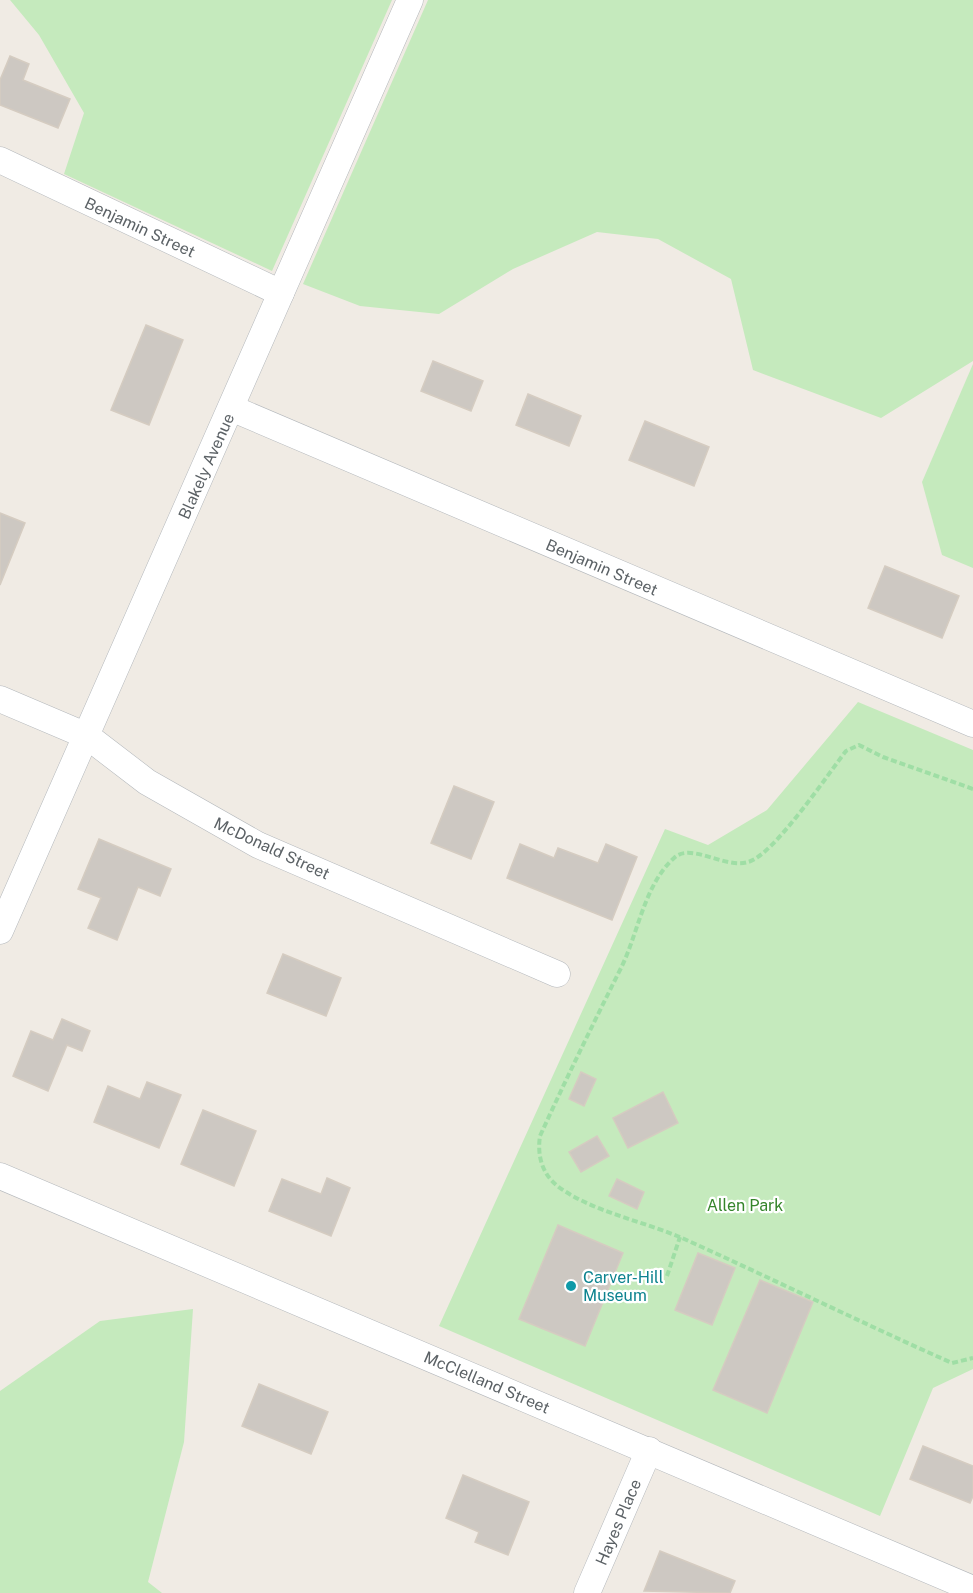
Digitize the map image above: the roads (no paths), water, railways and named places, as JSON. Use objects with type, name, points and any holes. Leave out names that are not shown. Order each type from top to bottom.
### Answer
[{"type":"street","name":"Blakely Avenue","points":[[0,931],[410,0]]},
{"type":"street","name":"Benjamin Street","points":[[0,160],[281,293]]},
{"type":"street","name":"Benjamin Street","points":[[231,408],[973,724]]},
{"type":"street","name":"McDonald Street","points":[[0,699],[87,736],[147,782],[258,845],[557,974]]},
{"type":"street","name":"McClelland Street","points":[[0,1176],[973,1589]]},
{"type":"street","name":"Hayes Place","points":[[587,1593],[649,1450]]},
{"type":"place","name":"Carver-Hill Museum","points":[[571,1286]]},
{"type":"park label","name":"Allen Park","points":[[745,1205]]}]
